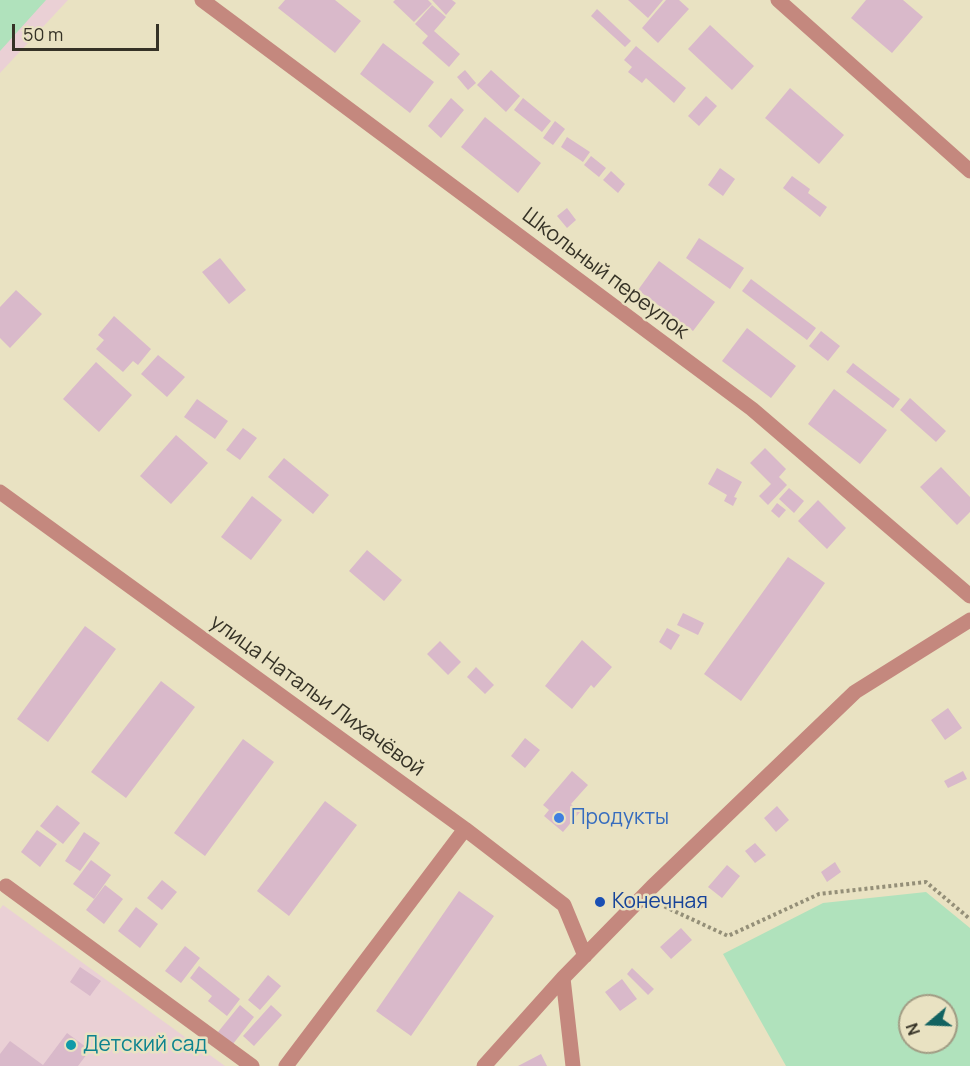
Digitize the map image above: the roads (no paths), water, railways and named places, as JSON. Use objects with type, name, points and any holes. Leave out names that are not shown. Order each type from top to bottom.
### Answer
[{"type":"street","name":"Школьный переулок","points":[[202,0],[752,409],[970,596]]},
{"type":"street","points":[[778,0],[970,171]]},
{"type":"street","name":"улица Натальи Лихачёвой","points":[[0,492],[465,829],[564,905],[585,956]]},
{"type":"street","points":[[484,1066],[563,978],[643,897],[855,692],[970,620]]},
{"type":"street","points":[[286,1066],[465,829]]},
{"type":"street","points":[[6,886],[252,1066]]},
{"type":"street","points":[[563,978],[573,1066]]},
{"type":"place","name":"Продукты","points":[[559,818]]},
{"type":"place","name":"Конечная","points":[[600,902]]},
{"type":"place","name":"Детский сад","points":[[71,1045]]}]
